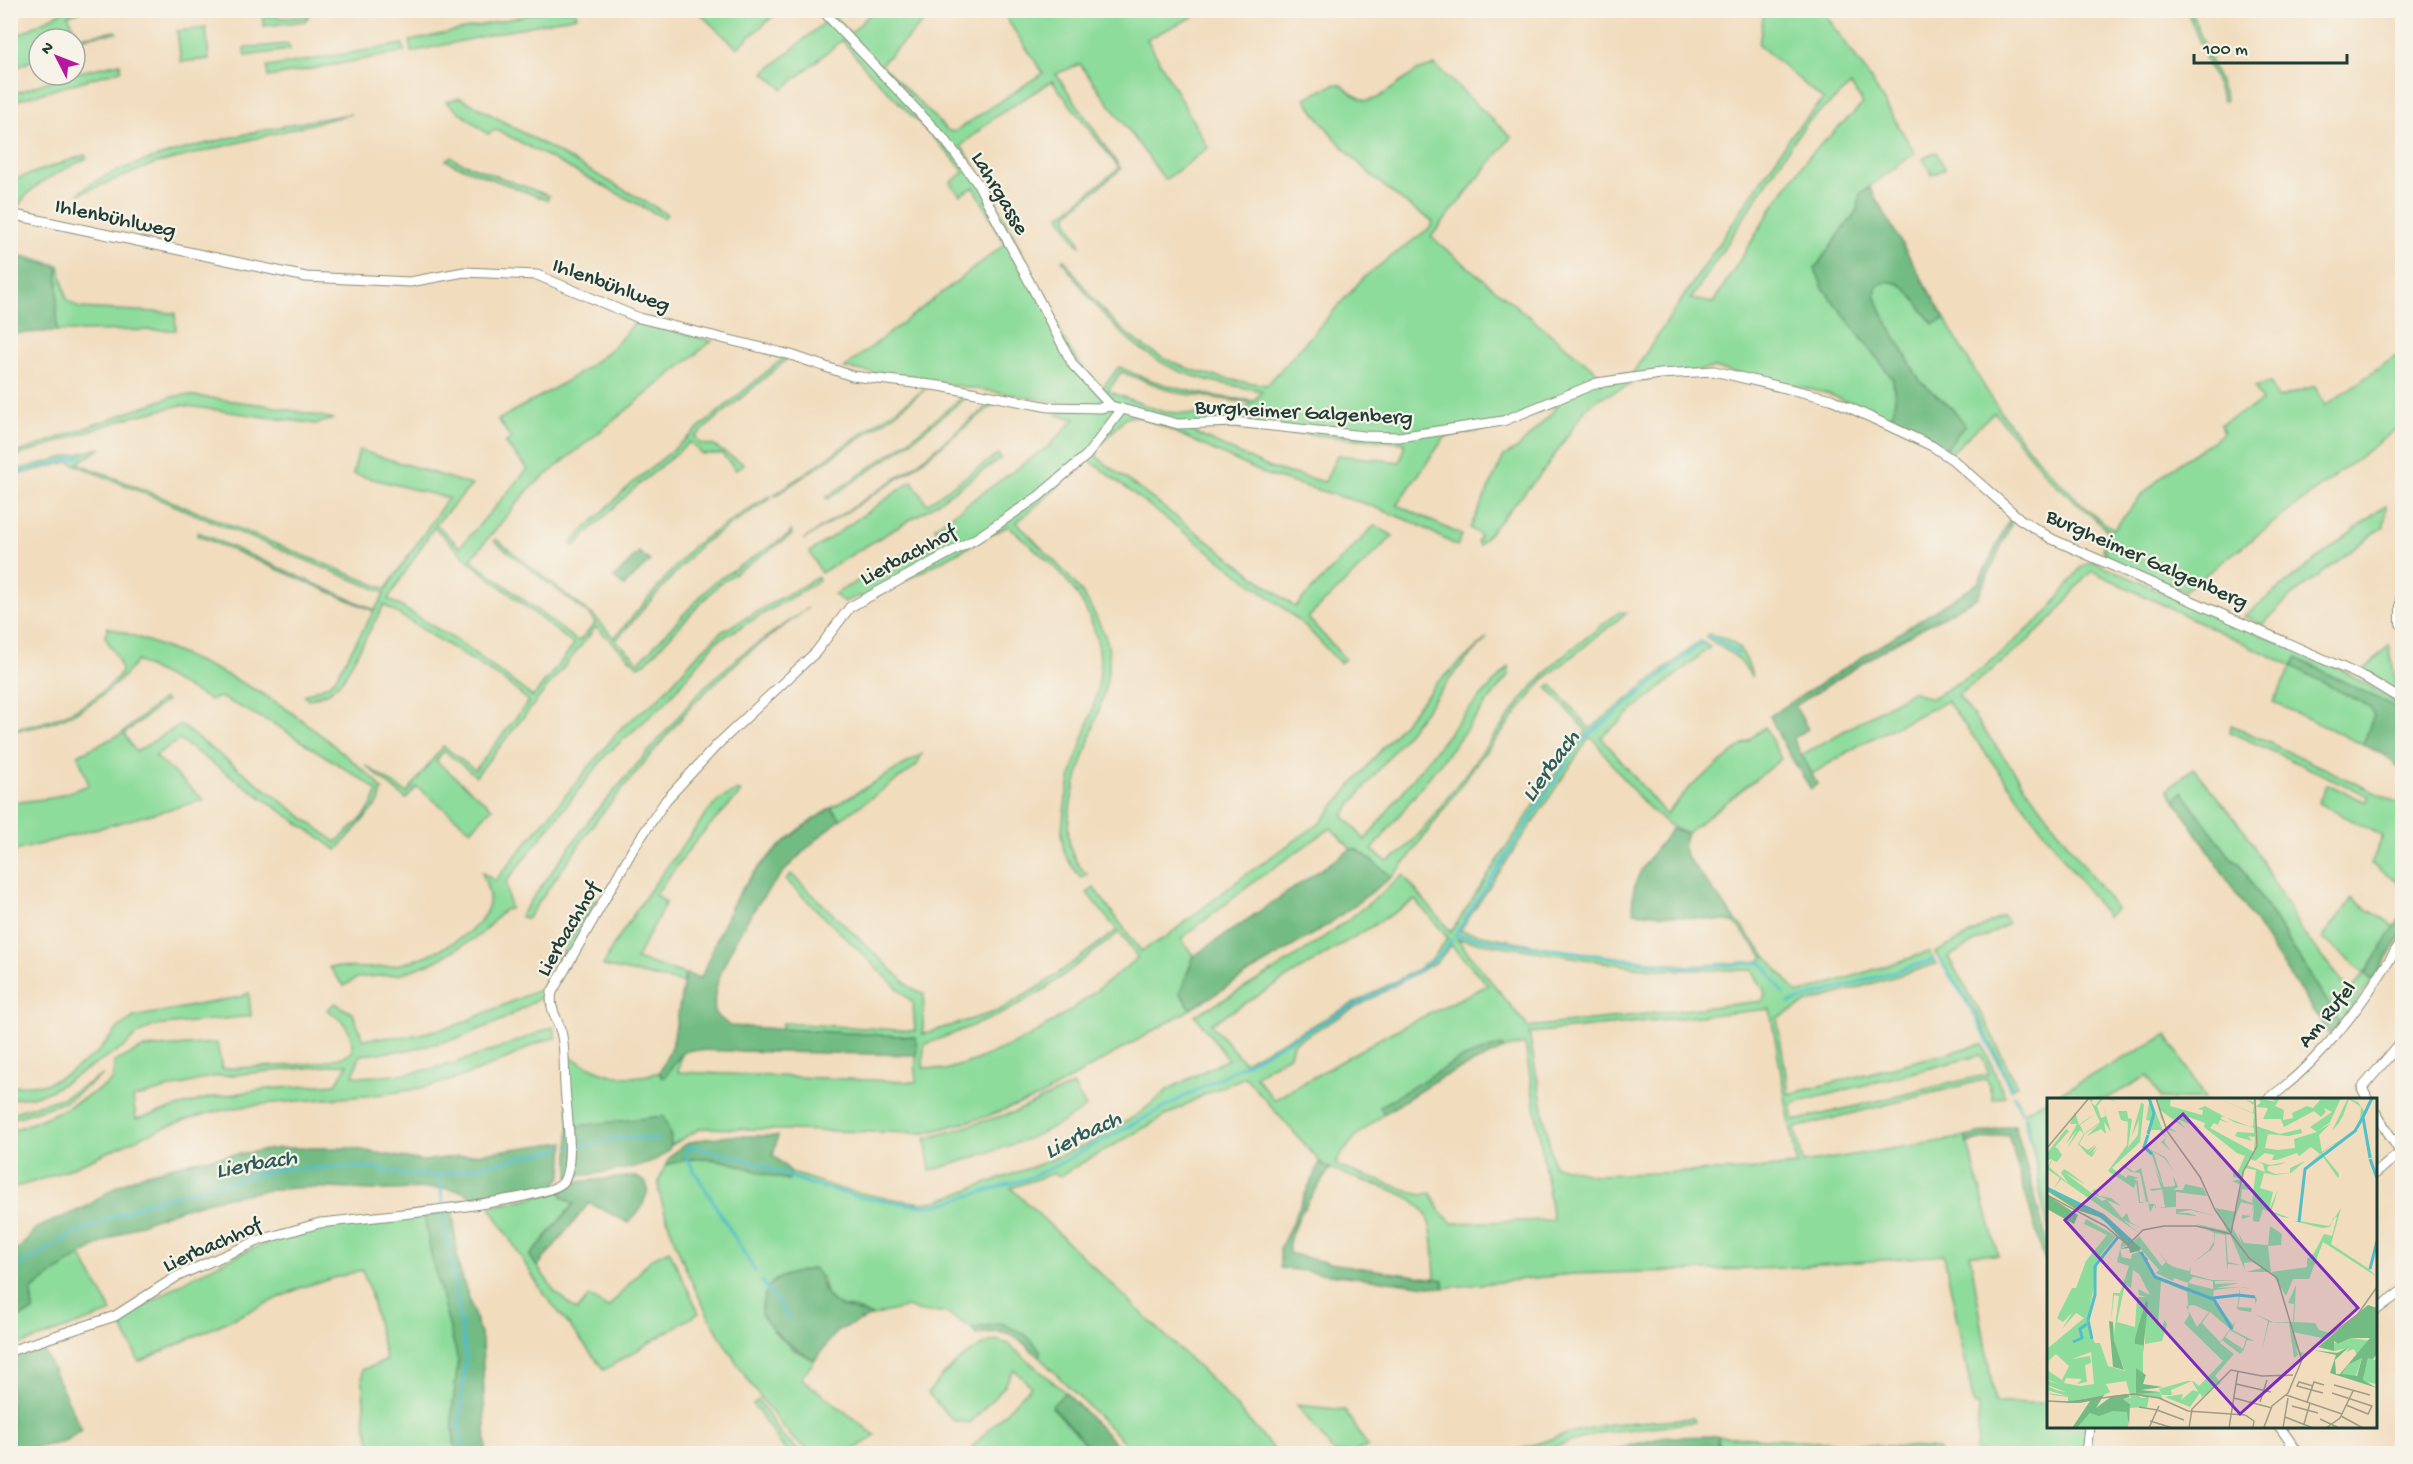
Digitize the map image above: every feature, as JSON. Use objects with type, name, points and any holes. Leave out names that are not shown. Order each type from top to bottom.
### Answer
[{"type":"street","name":"Lahrgasse","points":[[822,10],[946,141],[978,184],[1073,365],[1111,406]]},
{"type":"street","name":"Ihlenbühlweg","points":[[10,214],[306,276],[410,282],[464,272],[537,275],[639,318],[791,355],[852,376],[940,386],[1049,407],[1111,406]]},
{"type":"street","name":"Burgheimer Galgenberg","points":[[1122,409],[1178,424],[1234,422],[1364,436],[1399,437],[1503,421],[1597,383],[1660,374],[1714,371],[1831,399],[1880,421],[1932,446],[1953,460],[2020,519],[2052,539],[2366,678],[2403,700]]},
{"type":"street","points":[[1091,407],[1099,393]]},
{"type":"street","points":[[1111,406],[1122,409]]},
{"type":"street","name":"Lierbachhof","points":[[10,1351],[115,1316],[176,1277],[260,1240],[320,1224],[501,1200],[557,1188],[564,1181],[568,1159],[562,1038],[553,1015],[550,1000],[552,992],[649,824],[718,744],[816,652],[850,607],[977,538],[1039,496],[1087,455],[1122,409]]},
{"type":"street","points":[[2403,560],[2403,623]]},
{"type":"street","name":"Am Rufel","points":[[2270,1098],[2292,1082],[2333,1040],[2403,940]]},
{"type":"street","points":[[2367,1098],[2362,1088],[2403,1041]]},
{"type":"street","points":[[2377,1115],[2402,1153],[2377,1172]]},
{"type":"street","points":[[2377,1309],[2403,1291]]},
{"type":"street","points":[[2085,1454],[2089,1428]]},
{"type":"street","points":[[2280,1428],[2299,1454]]},
{"type":"green space","points":[[550,10],[575,11],[577,16],[411,52],[410,41]]},
{"type":"green space","points":[[63,11],[83,11],[68,15],[74,27],[33,27]]},
{"type":"green space","points":[[697,11],[779,11],[737,48]]},
{"type":"green space","points":[[816,11],[830,11],[850,34],[873,11],[928,11],[932,14],[881,64],[947,130],[954,132],[1043,73],[1006,18],[1009,14],[1006,11],[1205,11],[1147,39],[1208,148],[1165,180],[1080,64],[1056,74],[1121,169],[1068,213],[1067,219],[1081,245],[1078,245],[1060,216],[1119,168],[1052,81],[995,117],[961,146],[1002,213],[1064,340],[1080,364],[1103,387],[1119,367],[1185,390],[1254,401],[1262,391],[1210,381],[1180,371],[1139,348],[1090,299],[1062,260],[1064,259],[1106,313],[1126,333],[1148,349],[1172,362],[1200,372],[1231,380],[1267,385],[1364,277],[1431,227],[1433,221],[1397,197],[1362,167],[1331,133],[1305,98],[1335,84],[1342,85],[1352,94],[1366,101],[1378,98],[1417,71],[1435,65],[1511,137],[1431,237],[1601,375],[1632,374],[1793,133],[1823,100],[1759,45],[1764,11],[1823,11],[1868,75],[1915,153],[1860,194],[1858,209],[1815,268],[1823,288],[1893,379],[1895,399],[1891,421],[1826,393],[1714,368],[1629,382],[1630,385],[1600,398],[1586,408],[1546,468],[1479,545],[1477,542],[1480,535],[1470,528],[1504,456],[1518,448],[1558,404],[1500,427],[1445,437],[1397,505],[1462,535],[1457,546],[1417,524],[1369,505],[1267,475],[1155,423],[1136,416],[1125,418],[1096,449],[1097,457],[1295,607],[1375,525],[1393,536],[1308,618],[1345,659],[1340,663],[1309,630],[1285,609],[1089,460],[1017,522],[1081,592],[1098,621],[1108,646],[1108,672],[1072,798],[1068,828],[1072,854],[1087,874],[1081,878],[1065,855],[1062,828],[1071,777],[1095,700],[1100,675],[1099,650],[1092,622],[1076,593],[1061,574],[1008,526],[864,602],[860,596],[844,602],[834,594],[939,536],[935,527],[1050,445],[1075,419],[1057,415],[1059,402],[844,368],[1005,244],[974,187],[960,195],[950,183],[964,172],[953,158],[867,70],[842,40],[783,89],[764,73],[826,21]],"holes":[[[1851,85],[1863,104],[1808,157],[1778,199],[1713,303],[1691,299],[1797,136],[1808,122]],[[1121,372],[1178,393],[1251,403],[1236,417],[1163,412],[1108,391]],[[1197,427],[1236,428],[1405,443],[1400,462],[1337,455],[1325,482],[1270,468],[1194,433],[1192,429]]]},
{"type":"green space","points":[[2187,11],[2191,11],[2226,100],[2223,101]]},
{"type":"green space","points":[[262,15],[285,18],[309,16],[305,21],[264,26]]},
{"type":"green space","points":[[206,28],[209,59],[181,62],[177,31]]},
{"type":"green space","points":[[27,30],[27,63],[11,70],[11,39]]},
{"type":"green space","points":[[116,31],[117,33],[87,37],[87,36]]},
{"type":"green space","points":[[288,44],[290,50],[245,56],[244,48]]},
{"type":"green space","points":[[403,44],[404,52],[268,77],[267,67]]},
{"type":"green space","points":[[120,63],[121,70],[87,80],[87,70]]},
{"type":"green space","points":[[33,87],[63,87],[11,102],[11,95]]},
{"type":"green space","points":[[460,98],[667,214],[664,218],[501,132],[495,130],[488,134],[446,102]]},
{"type":"green space","points":[[351,114],[154,164],[79,194],[96,181],[164,155],[250,133]]},
{"type":"green space","points":[[1936,152],[1945,169],[1932,175],[1923,158]]},
{"type":"green space","points":[[85,155],[87,158],[38,185],[22,200],[17,209],[10,210],[10,181]]},
{"type":"green space","points":[[451,156],[457,161],[549,196],[547,200],[453,164],[446,160]]},
{"type":"green space","points":[[1870,188],[1945,319],[1934,324],[1910,293],[1896,283],[1887,282],[1877,286],[1875,294],[1881,311],[1920,381],[1954,410],[1965,425],[1946,448],[1891,421],[1895,399],[1893,379],[1823,288],[1815,268],[1858,209],[1860,194]]},
{"type":"green space","points":[[11,253],[59,265],[67,300],[79,308],[175,313],[176,330],[57,331],[57,267],[11,256]]},
{"type":"green space","points":[[11,256],[58,267],[57,331],[11,334]]},
{"type":"green space","points":[[1886,281],[1895,282],[1908,291],[1934,324],[1945,319],[1986,390],[2032,453],[2096,517],[2114,529],[2143,494],[2168,471],[2221,435],[2224,432],[2220,424],[2262,402],[2255,387],[2270,382],[2278,398],[2315,386],[2325,406],[2402,352],[2400,426],[2184,591],[2105,559],[2105,550],[2102,549],[2109,535],[2108,531],[2048,477],[1994,412],[1951,453],[1946,448],[1965,425],[1954,410],[1920,381],[1881,311],[1874,294],[1877,286]]},
{"type":"green space","points":[[636,321],[712,341],[530,488],[471,559],[577,641],[580,640],[595,624],[592,617],[494,541],[496,539],[595,617],[614,638],[694,545],[769,496],[771,498],[700,545],[616,640],[639,662],[714,582],[790,534],[791,530],[792,535],[719,584],[645,663],[638,666],[596,627],[476,776],[444,751],[436,761],[492,808],[471,830],[417,787],[406,799],[365,765],[407,793],[443,746],[475,770],[529,701],[502,679],[384,605],[343,679],[329,692],[308,700],[304,695],[328,685],[336,677],[374,611],[197,535],[198,532],[375,610],[385,593],[69,462],[11,476],[11,471],[101,448],[78,463],[386,589],[448,498],[353,474],[359,450],[472,485],[436,524],[460,547],[528,469],[505,443],[511,438],[498,420],[572,378],[607,353]],"holes":[[[434,527],[471,563],[574,645],[533,697],[464,645],[388,599]]]},
{"type":"green space","points":[[783,358],[787,359],[695,437],[701,444],[712,445],[744,464],[736,470],[722,454],[702,454],[690,442],[630,492],[574,546],[571,543],[626,489]]},
{"type":"green space","points":[[928,387],[892,416],[774,495]]},
{"type":"green space","points":[[966,394],[969,395],[900,450],[828,499],[826,497],[899,448]]},
{"type":"green space","points":[[186,395],[265,405],[334,419],[316,424],[181,405],[128,418],[11,458],[11,455],[171,397]]},
{"type":"green space","points":[[994,401],[994,404],[910,471],[803,540],[909,470]]},
{"type":"green space","points":[[998,454],[1001,458],[925,511],[821,573],[810,552],[912,481],[927,504]]},
{"type":"green space","points":[[2386,505],[2384,526],[2290,597],[2263,624],[2244,616]]},
{"type":"green space","points":[[2011,516],[2014,518],[1978,597],[1891,645],[1795,706],[1808,729],[1793,738],[1817,784],[1811,789],[1784,746],[1770,716],[1978,583]]},
{"type":"green space","points":[[639,552],[650,561],[624,586],[614,578]]},
{"type":"green space","points":[[2092,561],[2344,671],[2399,704],[2401,710],[2296,658],[2292,666],[2092,571],[2042,628],[1958,695],[2116,909],[2107,917],[1947,701],[1861,744],[1812,774],[1802,755],[1913,691],[1930,699],[1982,669],[2048,612],[2081,567]]},
{"type":"green space","points":[[818,577],[819,581],[717,641],[665,703],[607,754],[506,882],[510,909],[504,910],[480,935],[436,961],[401,974],[357,978],[344,986],[329,967],[371,968],[398,965],[446,947],[473,928],[489,904],[482,872],[495,881],[622,727],[657,700],[721,632]]},
{"type":"green space","points":[[808,608],[744,656],[694,703],[598,818],[527,919],[520,916],[590,819],[702,689],[742,654]]},
{"type":"green space","points":[[1619,612],[1626,613],[1544,679],[1476,764],[1407,860],[1392,877],[1359,850],[1351,849],[1331,828],[1259,878],[1181,939],[1194,956],[1180,993],[1191,1009],[1041,1096],[985,1117],[925,1133],[701,1128],[670,1146],[671,1136],[569,1127],[566,1055],[590,1067],[622,1077],[660,1072],[661,1077],[674,1065],[682,1052],[678,1072],[916,1082],[916,1037],[782,1029],[782,1023],[915,1031],[913,1003],[786,880],[791,874],[912,989],[924,993],[923,1034],[998,1011],[1042,985],[1117,930],[1087,893],[1094,888],[1141,951],[1166,937],[1245,875],[1320,823],[1437,683],[1487,638],[1457,670],[1343,815],[1365,840],[1458,721],[1509,667],[1508,676],[1372,850],[1387,861],[1400,854],[1422,831],[1526,694],[1558,660]],"holes":[[[1120,932],[1138,958],[1071,1010],[1029,1037],[974,1061],[945,1070],[923,1067],[924,1045],[1002,1014],[1045,989]]]},
{"type":"green space","points":[[108,627],[204,664],[275,701],[319,733],[375,780],[382,790],[379,802],[337,850],[179,740],[155,756],[204,800],[11,852],[11,803],[52,798],[89,785],[78,755],[121,734],[163,699],[166,701],[124,734],[136,752],[180,725],[336,842],[361,820],[371,807],[377,792],[369,784],[276,725],[220,697],[210,700],[137,661],[111,689],[81,710],[48,724],[11,731],[11,729],[51,720],[77,709],[118,677],[121,671],[120,665],[105,636]]},
{"type":"green space","points":[[1708,634],[1727,639],[1739,648],[1753,678],[1738,658],[1706,637]]},
{"type":"green space","points":[[1700,641],[1710,647],[1601,737],[1666,815],[1688,789],[1765,727],[1781,759],[1687,833],[1674,828],[1648,807],[1593,739],[1589,738],[1460,931],[1568,951],[1689,966],[1760,961],[1764,957],[1734,922],[1736,920],[1798,994],[1929,952],[1936,964],[1807,1003],[1777,1018],[1789,1094],[1982,1044],[2005,1096],[1993,1100],[1987,1079],[1795,1128],[1803,1163],[1966,1137],[1998,1255],[1970,1254],[1995,1403],[2047,1403],[2047,1428],[2086,1428],[2085,1453],[1976,1453],[1979,1405],[1974,1405],[1944,1255],[1784,1268],[1572,1274],[1444,1288],[1443,1280],[1435,1279],[1432,1234],[1422,1209],[1413,1200],[1400,1193],[1338,1172],[1320,1162],[1245,1077],[1201,1096],[1059,1176],[1054,1173],[1011,1188],[1221,1389],[1277,1453],[1135,1453],[1039,1357],[1040,1350],[1025,1336],[1010,1327],[993,1325],[972,1329],[945,1312],[921,1312],[907,1307],[872,1316],[854,1308],[838,1306],[826,1294],[822,1277],[772,1330],[794,1350],[815,1360],[801,1378],[875,1435],[865,1443],[836,1455],[816,1452],[794,1440],[731,1354],[697,1292],[669,1226],[659,1192],[659,1181],[665,1166],[696,1159],[727,1162],[788,1180],[792,1173],[841,1189],[922,1203],[937,1201],[1038,1165],[1090,1143],[1140,1113],[1169,1089],[1228,1059],[1195,1015],[1277,969],[1354,915],[1403,875],[1451,932],[1576,742],[1587,732],[1547,687],[1551,684],[1590,729]],"holes":[[[1415,900],[1448,938],[1434,957],[1418,969],[1244,1062],[1211,1024]],[[1457,939],[1636,967],[1666,970],[1752,970],[1765,992],[1763,1001],[1528,1027]],[[1451,945],[1488,985],[1386,1035],[1274,1100],[1255,1076],[1290,1055],[1293,1043],[1438,961]],[[1770,1009],[1797,1165],[1747,1170],[1594,1175],[1553,1165],[1529,1033]],[[1525,1044],[1553,1220],[1452,1223],[1441,1212],[1431,1193],[1421,1195],[1342,1168],[1335,1163],[1356,1136],[1384,1114],[1380,1106],[1501,1045],[1504,1049]],[[1981,1055],[1989,1074],[1794,1121],[1791,1104]]]},
{"type":"green space","points":[[2389,645],[2396,683],[2396,689],[2391,690],[2374,675],[2363,671]]},
{"type":"green space","points":[[2296,658],[2401,710],[2402,771],[2385,755],[2363,745],[2374,715],[2370,707],[2292,666]]},
{"type":"green space","points":[[2292,666],[2370,707],[2374,715],[2363,745],[2273,702]]},
{"type":"green space","points":[[2231,725],[2402,805],[2402,885],[2371,864],[2383,836],[2318,803],[2327,784],[2366,802],[2369,796],[2230,732]]},
{"type":"green space","points":[[922,754],[917,765],[841,819],[831,808]]},
{"type":"green space","points":[[2193,768],[2245,831],[2302,932],[2350,991],[2365,973],[2372,981],[2340,1022],[2239,863],[2231,858],[2183,793],[2175,800],[2168,789]]},
{"type":"green space","points":[[738,790],[741,792],[697,839],[655,895],[666,902],[636,959],[685,974],[684,983],[603,966],[613,946],[648,893],[709,810],[722,798]]},
{"type":"green space","points":[[2182,792],[2231,858],[2239,863],[2340,1022],[2329,1035],[2175,800]]},
{"type":"green space","points":[[831,808],[841,819],[791,864],[749,916],[717,984],[714,998],[715,1014],[730,1026],[916,1037],[917,1055],[692,1050],[682,1052],[665,1077],[661,1077],[660,1072],[673,1042],[685,974],[701,978],[728,914],[747,882],[786,841]]},
{"type":"green space","points":[[1672,829],[1687,833],[1683,845],[1686,856],[1736,920],[1734,922],[1634,912],[1633,900],[1637,878]]},
{"type":"green space","points":[[1351,849],[1358,850],[1392,877],[1329,924],[1191,1009],[1180,993],[1194,956]]},
{"type":"green space","points":[[594,899],[600,900],[547,994],[502,1020],[459,1038],[409,1050],[360,1055],[353,1076],[404,1074],[455,1063],[553,1027],[556,1038],[538,1043],[456,1079],[437,1084],[379,1094],[260,1105],[202,1115],[154,1132],[60,1172],[11,1188],[10,1131],[49,1116],[97,1091],[113,1079],[114,1062],[143,1048],[217,1043],[222,1069],[309,1064],[327,1061],[352,1052],[347,1027],[327,1010],[335,1003],[353,1014],[363,1039],[411,1036],[457,1025],[541,989]],"holes":[[[348,1064],[336,1084],[266,1089],[208,1098],[136,1119],[133,1098],[211,1077]]]},
{"type":"green space","points":[[2352,899],[2395,927],[2365,973],[2322,938]]},
{"type":"green space","points":[[2402,915],[2402,934],[2372,981],[2365,973]]},
{"type":"green space","points":[[2003,916],[2008,924],[1948,957],[1983,1017],[2017,1086],[2012,1088],[1976,1013],[1935,953]]},
{"type":"green space","points":[[249,993],[251,1016],[153,1026],[135,1036],[123,1048],[50,1091],[32,1097],[11,1099],[11,1086],[46,1084],[67,1074],[96,1054],[119,1027],[134,1017],[240,997]]},
{"type":"green space","points":[[2167,1035],[2204,1098],[2160,1098],[2147,1076],[2108,1098],[2050,1098]]},
{"type":"green space","points":[[1501,1045],[1504,1049],[1438,1079],[1384,1114],[1380,1106],[1458,1060]]},
{"type":"green space","points":[[103,1075],[65,1102],[11,1119],[11,1113],[62,1098]]},
{"type":"green space","points":[[1073,1085],[1086,1107],[1069,1119],[1011,1145],[930,1171],[925,1139],[1015,1112]]},
{"type":"green space","points":[[2047,1100],[2047,1223],[2031,1141],[2024,1112]]},
{"type":"green space","points":[[663,1116],[671,1139],[670,1147],[664,1154],[653,1161],[624,1169],[569,1177],[569,1127]]},
{"type":"green space","points":[[2015,1125],[2047,1241],[2047,1259],[2044,1258],[2008,1134],[1967,1143],[1966,1137]]},
{"type":"green space","points":[[730,1136],[778,1136],[773,1155],[792,1173],[788,1180],[713,1159],[683,1160],[665,1166],[670,1157],[692,1142]]},
{"type":"green space","points":[[564,1142],[562,1176],[553,1186],[476,1201],[460,1191],[436,1188],[378,1190],[294,1188],[222,1198],[187,1207],[154,1218],[122,1233],[60,1269],[31,1291],[33,1311],[11,1321],[11,1253],[19,1249],[36,1228],[86,1207],[117,1186],[147,1173],[198,1160],[280,1148],[350,1148],[423,1161]]},
{"type":"green space","points":[[1320,1162],[1330,1169],[1297,1221],[1289,1244],[1289,1253],[1329,1263],[1443,1280],[1444,1288],[1280,1268],[1280,1249]]},
{"type":"green space","points":[[635,1176],[646,1183],[648,1190],[642,1207],[629,1223],[589,1203],[537,1267],[530,1256],[574,1204],[562,1196],[561,1191],[567,1183]]},
{"type":"green space","points":[[561,1191],[562,1196],[574,1203],[530,1256],[555,1292],[577,1311],[589,1296],[608,1308],[651,1259],[669,1250],[699,1313],[604,1370],[542,1291],[490,1207]]},
{"type":"green space","points":[[453,1211],[458,1264],[482,1340],[486,1453],[458,1453],[455,1450],[452,1414],[458,1360],[431,1254],[424,1215]]},
{"type":"green space","points":[[424,1215],[431,1254],[458,1360],[452,1414],[455,1450],[458,1453],[373,1453],[365,1422],[362,1370],[386,1361],[370,1291],[362,1270],[302,1287],[139,1362],[120,1322],[186,1281],[232,1257],[281,1238],[335,1225]]},
{"type":"green space","points":[[80,1254],[112,1312],[11,1348],[11,1321],[33,1311],[31,1291]]},
{"type":"green space","points":[[814,1268],[830,1299],[840,1306],[872,1316],[837,1331],[815,1360],[785,1340],[761,1314],[763,1301],[770,1285],[784,1276]]},
{"type":"green space","points":[[1001,1323],[1026,1335],[1040,1350],[1039,1357],[1011,1335],[997,1332],[976,1335],[972,1329]]},
{"type":"green space","points":[[995,1340],[1008,1344],[1065,1392],[1052,1407],[1094,1453],[978,1453],[972,1447],[1031,1386],[1014,1370],[1002,1389],[970,1423],[952,1420],[928,1393],[958,1362]]},
{"type":"green space","points":[[42,1347],[82,1430],[63,1442],[11,1453],[11,1355]]},
{"type":"green space","points":[[1065,1392],[1125,1453],[1094,1453],[1052,1406]]},
{"type":"green space","points":[[758,1400],[782,1436],[801,1453],[787,1453],[753,1404]]},
{"type":"green space","points":[[1297,1405],[1345,1410],[1368,1447],[1347,1453],[1334,1453]]},
{"type":"green space","points":[[1693,1418],[1695,1422],[1599,1433],[1536,1453],[1519,1453],[1518,1450],[1572,1432],[1612,1424]]},
{"type":"green space","points":[[1718,1436],[1938,1449],[1938,1454],[1717,1454]]},
{"type":"green space","points":[[1718,1436],[1717,1453],[1601,1453],[1664,1437]]},
{"type":"waterway","points":[[10,474],[83,456]]},
{"type":"waterway","name":"Lierbach","points":[[1709,638],[1713,637],[1738,653]]},
{"type":"waterway","name":"Lierbach","points":[[1702,643],[1580,742],[1455,935],[1688,968],[1760,962],[1784,994]]},
{"type":"waterway","name":"Lierbach","points":[[755,1271],[686,1157],[688,1146],[742,1158],[810,1184],[864,1198],[924,1206],[938,1205],[1026,1179],[1053,1167],[1413,974],[1438,957],[1452,940]]},
{"type":"waterway","points":[[1939,958],[1974,1014],[2011,1089]]},
{"type":"waterway","points":[[1789,1003],[1933,960]]},
{"type":"waterway","points":[[2014,1095],[2022,1113]]},
{"type":"waterway","points":[[2024,1118],[2030,1141]]},
{"type":"waterway","name":"Lierbach","points":[[571,1147],[628,1137],[658,1140]]},
{"type":"waterway","name":"Lierbach","points":[[10,1272],[69,1236],[148,1202],[279,1169],[368,1167],[401,1174],[439,1175],[560,1149]]},
{"type":"waterway","points":[[439,1175],[443,1204]]},
{"type":"waterway","points":[[443,1214],[466,1355],[459,1427],[464,1454]]},
{"type":"waterway","points":[[762,1281],[789,1318]]}]
